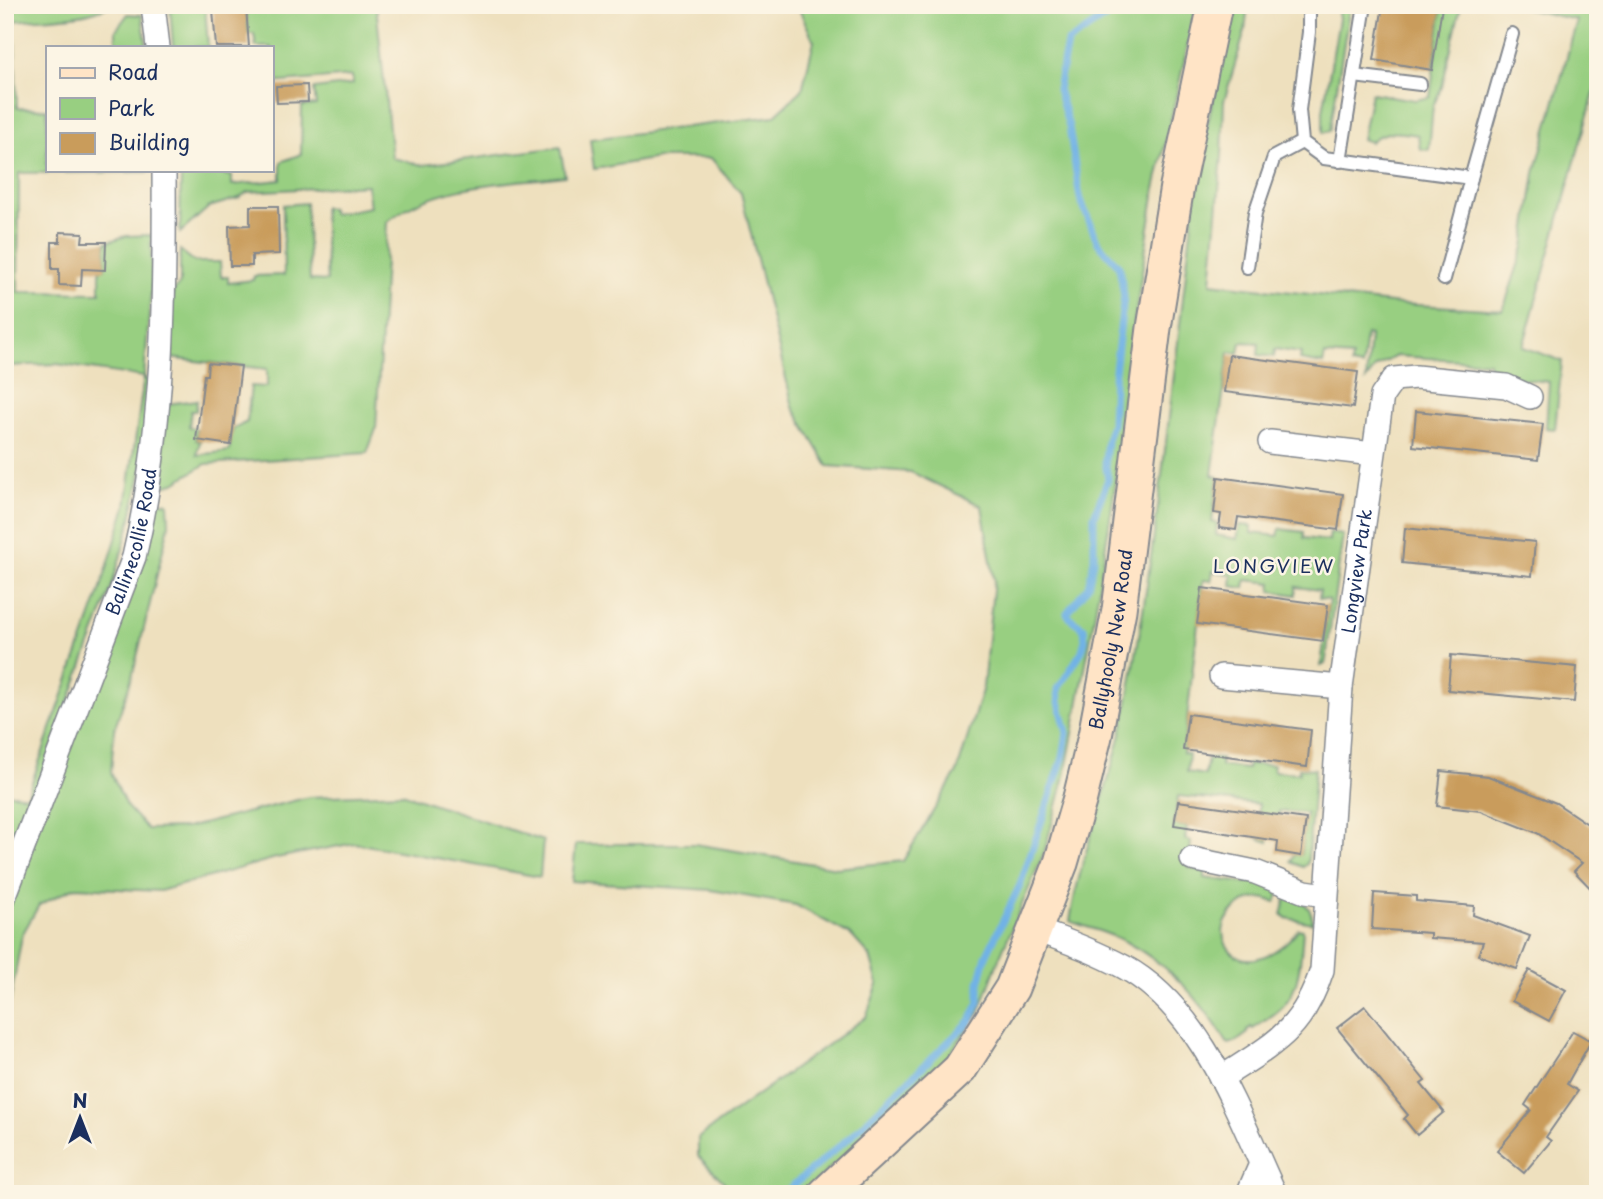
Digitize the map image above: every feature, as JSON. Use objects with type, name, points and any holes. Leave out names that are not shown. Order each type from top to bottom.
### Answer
[{"type":"main road","name":"Ballyhooly New Road","points":[[825,1194],[960,1069],[1012,988],[1060,863],[1095,736],[1119,610],[1154,328],[1177,186],[1215,5]]},
{"type":"street","points":[[153,5],[158,46]]},
{"type":"street","name":"Ballinecollie Road","points":[[5,895],[129,569],[144,514],[151,471],[158,389],[165,250],[164,172]]},
{"type":"street","name":"Longview Park","points":[[1222,1078],[1291,1029],[1305,1012],[1322,970],[1341,687],[1382,396],[1394,379],[1416,377],[1506,386],[1530,397]]},
{"type":"street","points":[[1270,442],[1373,454]]},
{"type":"street","points":[[1221,676],[1341,687]]},
{"type":"street","points":[[1192,859],[1255,872],[1305,892],[1326,895]]},
{"type":"street","points":[[1035,930],[1124,967],[1172,1006],[1222,1078],[1275,1194]]},
{"type":"street","points":[[1248,1194],[1261,1164]]},
{"type":"lane","points":[[1309,5],[1309,32],[1299,110],[1302,142],[1324,158],[1471,178]]},
{"type":"lane","points":[[1340,161],[1365,5]]},
{"type":"lane","points":[[1444,279],[1512,34]]},
{"type":"lane","points":[[1354,76],[1420,84]]},
{"type":"lane","points":[[1247,267],[1255,213],[1274,157],[1302,142]]},
{"type":"green space","points":[[5,5],[111,5],[76,16],[14,21],[17,108],[46,109],[46,172],[153,172],[19,173],[18,292],[100,293],[100,270],[105,269],[106,242],[126,236],[151,235],[152,280],[144,376],[151,386],[142,470],[111,589],[5,873],[5,793],[27,796],[100,591],[126,506],[144,377],[57,364],[5,366]]},
{"type":"green space","points":[[170,5],[205,5],[208,46],[173,46]]},
{"type":"green space","points":[[246,5],[376,5],[392,158],[423,165],[560,147],[565,176],[448,192],[426,199],[387,222],[376,429],[367,453],[206,464],[174,483],[159,487],[167,404],[197,400],[196,411],[191,411],[189,427],[197,429],[196,440],[200,441],[197,455],[229,451],[233,429],[247,422],[251,386],[267,387],[267,369],[169,358],[173,291],[180,284],[180,250],[195,262],[220,262],[221,277],[228,277],[228,283],[253,280],[254,276],[284,275],[283,205],[306,203],[310,280],[327,281],[323,207],[330,208],[333,214],[370,207],[367,185],[247,192],[239,198],[209,207],[180,233],[181,172],[212,172],[232,176],[232,185],[281,180],[281,162],[301,154],[302,106],[316,105],[314,89],[353,84],[352,76],[273,83],[273,46],[256,46],[254,34],[248,34]]},
{"type":"green space","points":[[797,5],[1197,5],[1155,189],[1127,368],[1115,487],[1093,625],[1065,776],[1044,853],[979,1013],[942,1065],[802,1194],[730,1194],[724,1182],[698,1156],[698,1138],[866,1017],[878,984],[870,956],[851,935],[796,905],[711,890],[572,881],[576,844],[695,844],[837,868],[903,861],[957,772],[983,687],[994,580],[982,506],[911,472],[828,466],[793,407],[741,193],[711,158],[658,158],[594,169],[590,139],[774,116],[802,90],[814,41]]},
{"type":"green space","points":[[1232,5],[1248,5],[1245,31],[1224,101],[1211,283],[1400,304],[1503,310],[1524,247],[1535,173],[1577,20],[1507,5],[1598,5],[1598,79],[1523,347],[1562,361],[1555,429],[1546,428],[1549,382],[1488,375],[1489,362],[1396,356],[1376,367],[1366,380],[1370,336],[1366,335],[1362,367],[1351,365],[1352,357],[1325,355],[1323,364],[1300,360],[1301,353],[1275,349],[1274,357],[1258,355],[1259,343],[1241,342],[1239,353],[1229,352],[1212,475],[1218,477],[1212,522],[1217,523],[1216,535],[1237,539],[1240,525],[1252,526],[1252,533],[1278,536],[1280,529],[1304,532],[1304,538],[1329,541],[1330,533],[1343,535],[1326,659],[1321,666],[1329,600],[1319,598],[1320,590],[1296,587],[1296,595],[1271,591],[1272,583],[1246,580],[1245,588],[1231,586],[1232,575],[1213,571],[1211,581],[1203,580],[1183,753],[1189,754],[1187,772],[1205,775],[1208,758],[1221,759],[1221,766],[1247,769],[1248,764],[1273,765],[1273,771],[1299,773],[1299,768],[1315,769],[1308,858],[1303,867],[1291,862],[1294,855],[1301,855],[1306,813],[1279,811],[1276,833],[1270,833],[1268,842],[1255,837],[1259,804],[1178,796],[1174,825],[1187,827],[1185,839],[1191,841],[1189,868],[1205,871],[1205,878],[1246,883],[1251,878],[1280,891],[1276,902],[1262,898],[1252,899],[1231,913],[1226,920],[1223,936],[1234,954],[1253,959],[1264,956],[1284,944],[1298,929],[1303,930],[1299,969],[1290,997],[1273,1015],[1253,1029],[1251,1027],[1248,1033],[1237,1041],[1228,1044],[1196,999],[1157,962],[1119,939],[1070,921],[1081,869],[1125,716],[1164,461],[1203,146]]},
{"type":"green space","points":[[1337,5],[1350,5],[1330,131],[1323,133],[1323,111],[1339,19]]},
{"type":"green space","points":[[1442,5],[1461,5],[1442,87],[1433,106],[1429,150],[1420,149],[1418,135],[1412,134],[1387,133],[1370,142],[1362,139],[1371,93],[1415,100],[1430,97]]},
{"type":"green space","points":[[128,14],[142,15],[147,46],[116,46],[116,30]]},
{"type":"green space","points":[[156,501],[168,503],[169,525],[132,677],[114,730],[111,773],[126,806],[147,829],[186,828],[309,797],[402,793],[543,841],[540,877],[355,843],[276,858],[160,891],[75,887],[39,905],[22,935],[5,1044],[5,916]]},
{"type":"green space","points":[[1287,895],[1305,904],[1311,912],[1313,923],[1286,918],[1282,914]]},
{"type":"building","points":[[1383,5],[1442,7],[1432,70],[1374,60]]},
{"type":"building","points":[[246,7],[249,46],[216,46],[213,10]]},
{"type":"building","points":[[307,85],[308,102],[277,103],[276,86]]},
{"type":"building","points":[[250,206],[278,206],[279,254],[252,255],[252,266],[230,266],[229,226],[250,225]]},
{"type":"building","points":[[60,232],[83,233],[82,242],[106,242],[105,270],[82,269],[81,286],[59,285],[59,269],[52,269],[52,242],[60,242]]},
{"type":"building","points":[[1229,355],[1358,372],[1353,408],[1224,392]]},
{"type":"building","points":[[208,363],[241,366],[231,445],[196,440],[204,375],[207,375]]},
{"type":"building","points":[[1416,411],[1543,424],[1538,460],[1413,446]]},
{"type":"building","points":[[1218,477],[1343,494],[1338,530],[1238,517],[1236,530],[1219,528],[1221,514],[1214,513]]},
{"type":"building","points":[[1405,528],[1535,542],[1532,576],[1402,563]]},
{"type":"building","points":[[1202,588],[1328,605],[1323,641],[1197,624]]},
{"type":"building","points":[[1451,655],[1577,667],[1574,702],[1448,690]]},
{"type":"building","points":[[1188,714],[1311,730],[1307,767],[1183,750]]},
{"type":"building","points":[[1441,771],[1488,776],[1556,803],[1598,831],[1598,896],[1574,871],[1582,863],[1537,833],[1481,811],[1437,806]]},
{"type":"building","points":[[1178,801],[1306,819],[1301,856],[1277,852],[1278,841],[1174,825]]},
{"type":"building","points":[[1374,893],[1416,896],[1416,901],[1474,906],[1473,915],[1530,936],[1517,969],[1478,955],[1483,942],[1430,938],[1430,933],[1372,929]]},
{"type":"building","points":[[1529,970],[1566,990],[1549,1021],[1512,1001]]},
{"type":"building","points":[[1365,1006],[1425,1081],[1421,1084],[1444,1112],[1417,1135],[1404,1119],[1408,1115],[1337,1028]]},
{"type":"building","points":[[1573,1031],[1591,1041],[1567,1084],[1578,1091],[1546,1137],[1551,1141],[1524,1173],[1497,1151],[1531,1110],[1525,1105]]},
{"type":"waterway","points":[[783,1194],[850,1137],[970,1021],[979,1002],[979,983],[986,956],[1020,885],[1063,758],[1067,733],[1058,689],[1082,651],[1085,640],[1084,628],[1067,613],[1088,586],[1094,560],[1094,516],[1108,479],[1105,461],[1112,424],[1114,379],[1124,296],[1119,266],[1098,243],[1080,198],[1069,127],[1058,89],[1067,43],[1107,16],[1108,5]]},
{"type":"district","name":"LONGVIEW","points":[[1274,566]]}]
